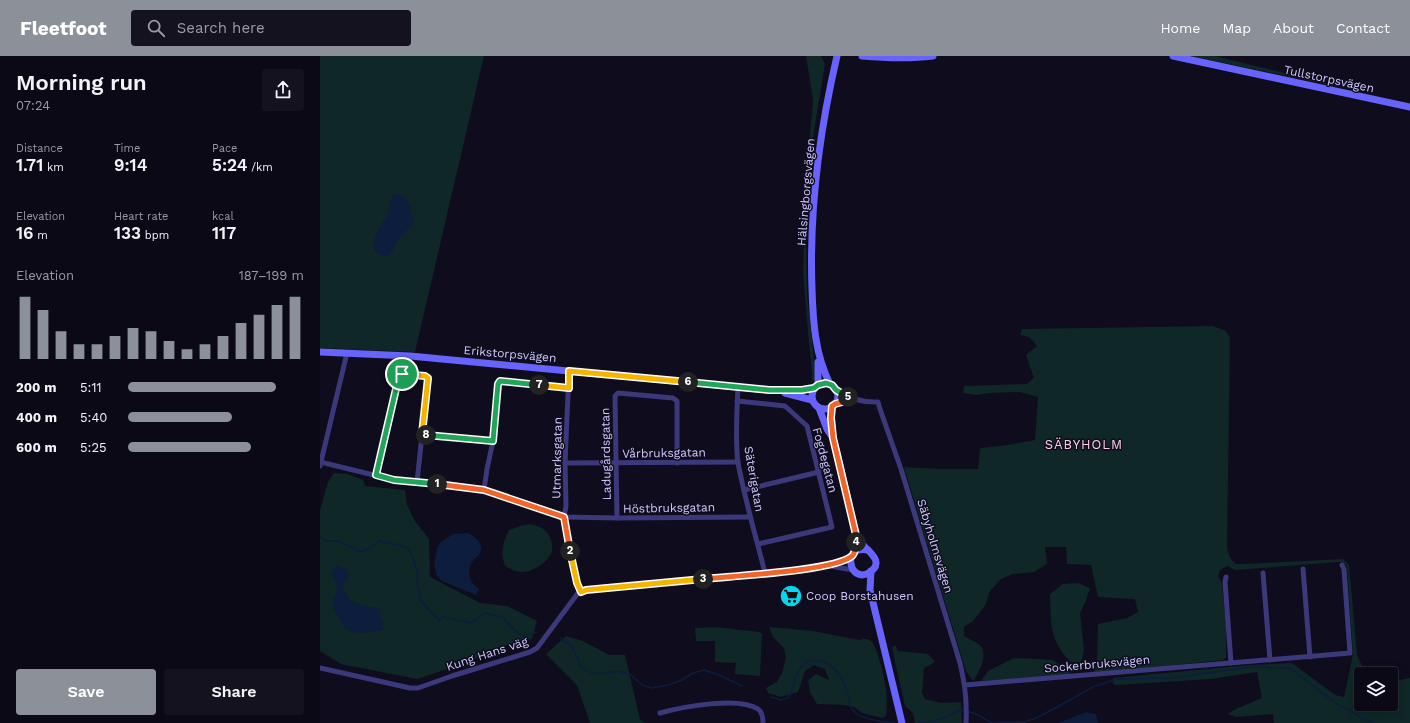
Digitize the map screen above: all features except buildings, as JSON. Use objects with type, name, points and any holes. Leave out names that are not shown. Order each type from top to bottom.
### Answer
[{"type":"main road","name":"Hälsingborgsvägen","points":[[816,387],[818,354],[813,304],[812,214],[826,103],[837,56]]},
{"type":"main road","points":[[862,56],[887,58],[933,56]]},
{"type":"main road","name":"Tullstorpsvägen","points":[[1173,56],[1410,108]]},
{"type":"main road","name":"Erikstorpsvägen","points":[[320,352],[410,356],[769,390],[802,390],[816,387]]},
{"type":"main road","name":"Hälsingborgsvägen","points":[[818,354],[830,384]]},
{"type":"main road","points":[[833,438],[827,429],[819,408],[812,400],[812,394],[816,387],[824,383],[830,384],[836,390],[838,398],[834,405],[831,418],[833,438],[856,535],[850,563],[853,570],[860,574],[870,590]]},
{"type":"main road","name":"Erikstorpsvägen","points":[[769,390],[812,400]]},
{"type":"main road","points":[[819,408],[826,409],[834,405]]},
{"type":"main road","points":[[856,535],[873,554],[876,560],[875,566],[871,571],[866,574],[860,574]]},
{"type":"main road","points":[[853,554],[861,549],[868,550]]},
{"type":"main road","points":[[871,571],[870,590],[902,723]]},
{"type":"street","points":[[320,463],[347,353]]},
{"type":"street","name":"Utmarksgatan","points":[[569,371],[565,463],[566,506],[564,517],[577,583],[581,592]]},
{"type":"street","points":[[376,475],[399,376],[402,374],[425,376],[428,378],[417,482]]},
{"type":"street","points":[[484,490],[493,441],[498,384],[500,381],[569,388]]},
{"type":"street","name":"Säterigatan","points":[[738,387],[738,462],[765,573]]},
{"type":"street","name":"Säbyholmsvägen","points":[[836,390],[853,399],[878,402],[901,469],[960,663],[967,699],[966,723]]},
{"type":"street","name":"Ladugårdsgatan","points":[[617,518],[615,396],[618,393],[674,398],[677,401],[677,463]]},
{"type":"street","name":"Säbyholmsvägen","points":[[834,405],[853,399]]},
{"type":"street","name":"Fogdegatan","points":[[737,401],[785,406],[807,426],[832,527],[758,544]]},
{"type":"street","points":[[422,434],[493,441]]},
{"type":"street","name":"Vårbruksgatan","points":[[565,463],[617,464],[738,462]]},
{"type":"street","name":"Höstbruksgatan","points":[[320,463],[394,480],[484,490],[564,517],[617,518],[750,516]]},
{"type":"street","points":[[744,490],[819,472]]},
{"type":"street","points":[[581,592],[586,590],[765,573],[827,565],[853,554]]},
{"type":"street","points":[[827,565],[853,570]]},
{"type":"street","name":"Sockerbruksvägen","points":[[965,685],[1350,654],[1344,569],[1342,565]]},
{"type":"street","points":[[1303,569],[1310,657]]},
{"type":"street","points":[[1263,573],[1270,660]]},
{"type":"street","points":[[1226,576],[1225,582],[1231,663]]},
{"type":"street","name":"Kung Hans väg","points":[[320,668],[410,688],[418,688],[530,652],[537,648],[578,593],[581,592]]},
{"type":"street","points":[[660,713],[692,706],[710,704],[747,705],[761,712],[763,723]]},
{"type":"green space","points":[[320,56],[484,56],[415,352],[320,348]]},
{"type":"green space","points":[[806,56],[821,56],[825,64],[813,138],[808,186],[806,228],[807,294],[816,378],[811,383],[812,376],[803,270],[805,191],[813,100]]},
{"type":"green space","points":[[1191,56],[1215,56],[1354,90]]},
{"type":"green space","points":[[1213,326],[1226,331],[1230,338],[1227,548],[1230,558],[1236,564],[1343,559],[1349,565],[1357,655],[1363,667],[1354,667],[1354,711],[1398,711],[1398,681],[1410,678],[1410,723],[1274,723],[1273,714],[1237,717],[1228,714],[1262,698],[1257,672],[1211,679],[1117,685],[1113,684],[1113,678],[1251,665],[1292,663],[1335,695],[1344,697],[1353,654],[1347,566],[1342,562],[1235,570],[1227,566],[1220,570],[1218,576],[1222,584],[1226,626],[1226,658],[1223,660],[1108,672],[1094,672],[1097,660],[1098,624],[1127,618],[1138,612],[1135,599],[1098,597],[1091,565],[1067,564],[1066,547],[1045,547],[1047,564],[1034,572],[1013,574],[1001,579],[990,591],[985,606],[973,621],[964,627],[964,636],[981,646],[984,655],[978,674],[973,681],[966,671],[904,467],[978,469],[980,448],[1035,440],[1038,397],[1020,392],[977,395],[963,393],[964,386],[1027,384],[1034,378],[1026,355],[1037,346],[1029,337],[1020,335],[1022,329]]},
{"type":"green space","points":[[334,473],[347,474],[363,480],[365,486],[405,490],[407,505],[415,521],[429,539],[430,577],[480,603],[507,606],[537,621],[532,639],[481,652],[480,656],[469,662],[417,679],[341,664],[320,651],[320,510],[328,482]]},
{"type":"green space","points":[[530,524],[545,530],[552,541],[552,550],[549,557],[540,566],[531,570],[519,572],[505,566],[502,552],[504,543],[509,530]]},
{"type":"green space","points":[[1078,583],[1090,588],[1080,613],[1084,651],[1081,662],[1071,662],[1059,647],[1055,639],[1051,623],[1050,594],[1063,584]]},
{"type":"green space","points":[[715,627],[759,632],[762,634],[760,676],[735,674],[736,663],[715,662],[715,641],[696,641],[695,628]]},
{"type":"green space","points":[[769,627],[813,631],[871,641],[876,649],[886,688],[886,716],[882,718],[862,713],[854,707],[844,705],[817,704],[810,692],[808,680],[816,674],[829,680],[825,669],[814,665],[805,671],[798,692],[781,697],[768,693],[766,688],[777,682],[782,673],[786,658],[784,648],[773,637]]},
{"type":"green space","points":[[566,636],[583,641],[609,655],[625,655],[640,719],[645,723],[590,723],[577,685],[546,654]]},
{"type":"green space","points":[[895,645],[898,651],[928,654],[935,661],[924,668],[922,693],[925,699],[941,703],[961,702],[962,723],[915,723],[913,713],[905,706],[892,648]]},
{"type":"green space","points":[[1014,658],[1053,660],[1071,673],[1068,675],[981,681],[988,671]]},
{"type":"water","points":[[398,194],[407,200],[413,221],[411,226],[398,239],[392,252],[388,256],[381,255],[374,250],[375,238],[388,215],[392,196]]},
{"type":"water","points":[[468,533],[479,541],[481,547],[479,555],[472,562],[469,570],[473,584],[479,589],[476,595],[442,581],[437,576],[434,564],[437,548],[441,542],[453,534]]},
{"type":"water","points":[[337,566],[347,570],[349,579],[345,581],[342,587],[348,597],[356,603],[366,607],[378,608],[383,623],[382,630],[362,633],[352,632],[345,628],[335,613],[333,601],[337,584],[331,572]]},
{"type":"water","points":[[1086,712],[1096,714],[1098,723],[1058,723]]},
{"type":"waterway","points":[[320,536],[325,541],[339,541],[358,551],[364,551],[380,541],[407,547],[414,561],[418,576],[417,584],[421,601],[439,620],[444,617],[471,623],[485,613],[502,617],[515,631],[523,636],[537,632]]},
{"type":"waterway","points":[[560,638],[569,643],[574,650],[581,667],[591,673],[601,674],[618,671],[631,675],[642,685],[651,688],[668,685],[682,680],[693,673],[704,670],[719,675],[742,686]]},
{"type":"waterway","points":[[771,697],[781,700],[788,698],[800,668],[807,662],[817,660],[823,661],[833,668],[841,677],[846,688],[851,707],[856,713],[869,719],[895,723]]},
{"type":"waterway","points":[[919,723],[938,720],[961,710],[974,713],[992,723],[1024,722],[1036,718],[1093,687],[1117,679],[1170,678],[1254,667],[1290,668],[1338,705],[1350,710],[1361,718],[1374,723]]},
{"type":"place","name":"Coop Borstahusen","points":[[791,596]]},
{"type":"district","name":"SÄBYHOLM","points":[[1084,444]]},
{"type":"route","points":[[569,371],[769,390],[809,390],[821,383],[830,384],[834,386],[836,390],[853,399],[843,401],[832,406],[831,418],[833,438],[856,535],[855,552],[851,556],[837,562],[800,570],[586,590],[581,592],[577,583],[564,517],[554,512],[484,490],[394,480],[376,475],[399,376],[402,374],[425,376],[428,378],[422,434],[493,441],[498,384],[500,381],[569,388],[569,371]]}]
